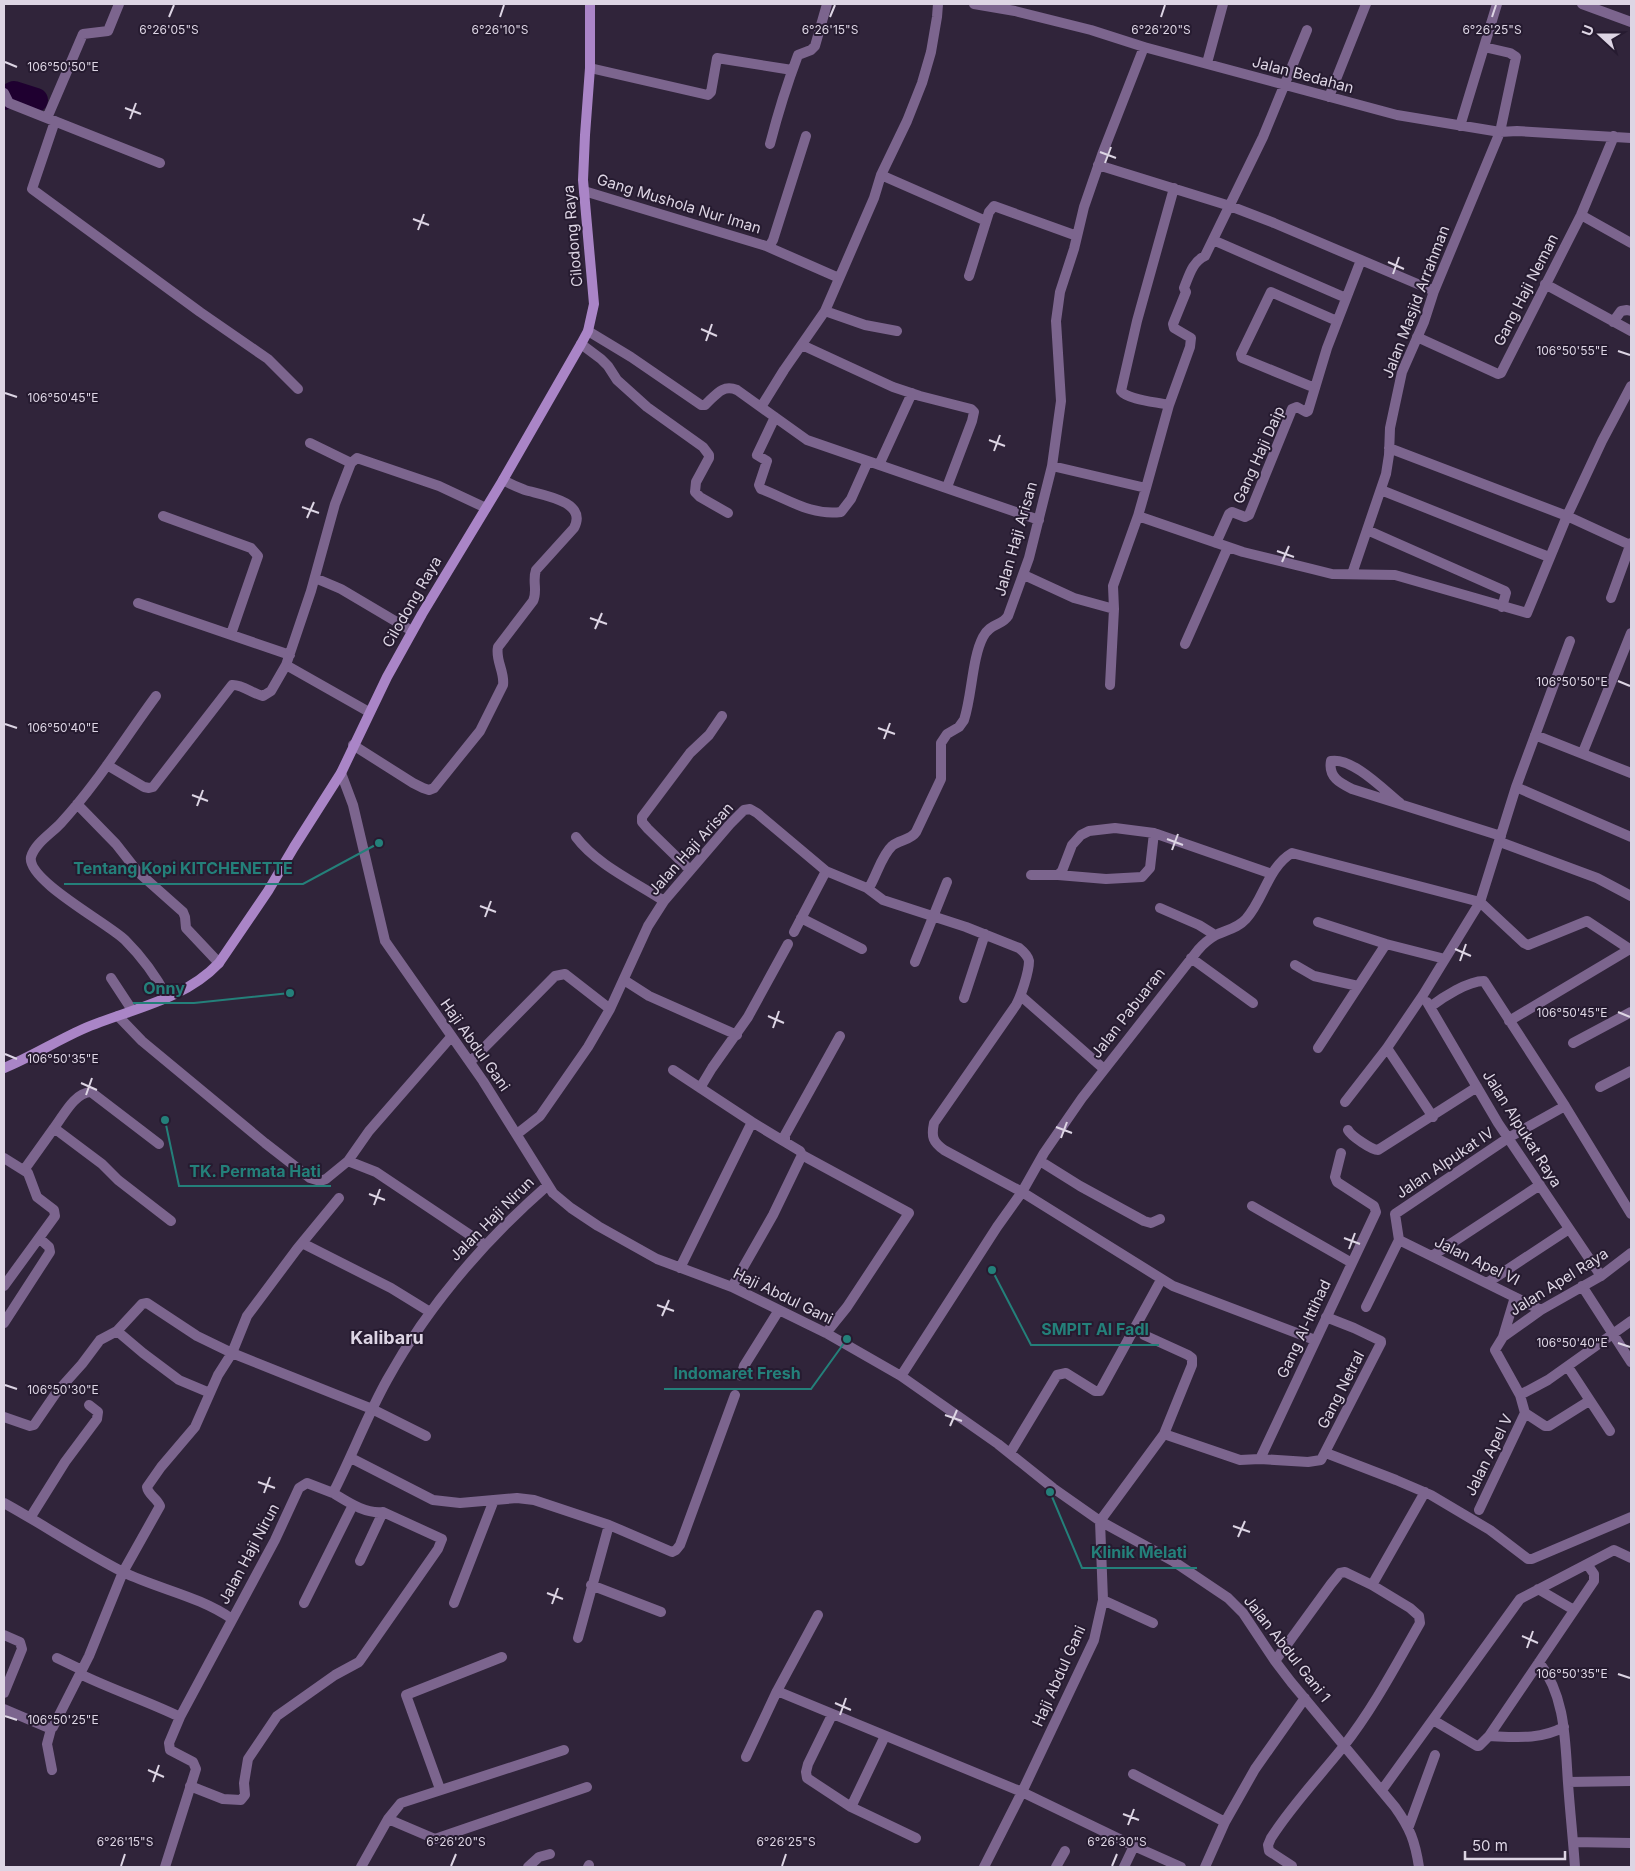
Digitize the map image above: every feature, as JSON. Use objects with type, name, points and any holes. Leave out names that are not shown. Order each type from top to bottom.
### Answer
[{"type":"street","points":[[119,4],[108,30],[83,34],[51,120],[32,189],[200,312],[268,359],[298,389]]},
{"type":"street","name":"Cilodong Raya","points":[[4,1068],[69,1035],[188,989],[219,963],[268,892],[294,846],[341,773],[369,712],[412,631],[503,480],[579,348],[588,331],[594,304],[584,191],[585,136],[590,68],[590,4]]},
{"type":"street","points":[[770,144],[781,102],[798,55],[811,50],[815,46],[827,4]]},
{"type":"street","points":[[761,407],[824,311],[839,278],[874,198],[881,175],[907,121],[922,83],[931,52],[938,4]]},
{"type":"street","name":"Jalan Bedahan","points":[[974,4],[1016,11],[1091,30],[1285,86],[1397,115],[1500,132],[1518,131],[1631,138]]},
{"type":"street","points":[[1207,64],[1223,4]]},
{"type":"street","points":[[1329,97],[1366,4]]},
{"type":"street","points":[[1460,126],[1497,4]]},
{"type":"street","points":[[1582,4],[1631,22]]},
{"type":"street","points":[[1110,685],[1114,608],[1113,586],[1138,516],[1169,405],[1191,340],[1188,336],[1174,328],[1173,324],[1186,292],[1184,288],[1190,272],[1198,259],[1205,256],[1230,206],[1263,137],[1307,30]]},
{"type":"street","name":"Jalan Haji Arisan","points":[[518,1134],[540,1116],[588,1047],[624,980],[648,926],[664,901],[744,810],[757,813],[826,871],[867,888],[870,886],[889,849],[894,844],[914,836],[941,779],[941,743],[947,734],[960,727],[968,710],[982,639],[990,626],[1006,620],[1024,575],[1052,466],[1061,401],[1056,321],[1060,292],[1098,165],[1144,46]]},
{"type":"street","name":"Jalan Masjid Arrahman","points":[[1352,574],[1386,474],[1390,428],[1402,372],[1500,132],[1516,57],[1510,53],[1484,47]]},
{"type":"street","points":[[590,68],[708,95],[711,92],[717,58],[792,70]]},
{"type":"street","points":[[4,92],[9,103],[160,164]]},
{"type":"street","name":"Gang Mushola Nur Iman","points":[[584,191],[766,246],[770,245],[773,240],[806,136]]},
{"type":"street","name":"Gang Haji Neman","points":[[1417,338],[1500,374],[1581,215],[1614,136]]},
{"type":"street","points":[[1098,165],[1230,206],[1434,291]]},
{"type":"street","points":[[881,175],[986,220]]},
{"type":"street","points":[[1169,405],[1131,397],[1121,392],[1137,321],[1174,188]]},
{"type":"street","points":[[969,276],[986,220],[994,206],[1077,236]]},
{"type":"street","points":[[1581,215],[1631,243]]},
{"type":"street","points":[[1213,240],[1346,298]]},
{"type":"street","points":[[766,246],[839,278]]},
{"type":"street","name":"Gang Haji Daip","points":[[1216,543],[1229,514],[1232,512],[1245,516],[1249,515],[1292,409],[1297,407],[1306,412],[1308,411],[1337,321],[1361,260]]},
{"type":"street","points":[[1545,284],[1631,331]]},
{"type":"street","points":[[1315,388],[1242,358],[1241,354],[1271,292],[1337,321]]},
{"type":"street","points":[[824,311],[865,325],[897,331]]},
{"type":"street","points":[[1613,322],[1621,311],[1631,311]]},
{"type":"street","points":[[588,331],[631,356],[701,405],[705,405],[726,387],[737,390],[807,440],[1039,520]]},
{"type":"street","points":[[802,346],[894,387],[971,409],[974,412],[972,421],[946,487]]},
{"type":"street","points":[[579,348],[600,359],[608,366],[617,380],[647,407],[703,447],[709,458],[696,482],[694,492],[728,513]]},
{"type":"street","points":[[1138,516],[1228,547],[1319,571],[1395,575],[1502,607],[1527,612],[1567,516],[1602,441],[1631,386]]},
{"type":"street","points":[[775,417],[757,456],[767,461],[759,485],[761,489],[810,510],[829,514],[841,512],[874,463],[912,393]]},
{"type":"street","points":[[310,443],[351,463]]},
{"type":"street","points":[[1389,448],[1567,516],[1631,544],[1611,598]]},
{"type":"street","points":[[107,765],[144,787],[153,787],[232,685],[236,684],[257,695],[264,696],[271,691],[288,660],[315,578],[336,504],[351,463],[357,458],[439,486],[486,508]]},
{"type":"street","points":[[1052,466],[1146,488]]},
{"type":"street","points":[[353,745],[413,783],[429,790],[434,788],[480,731],[503,685],[504,677],[496,653],[498,647],[533,601],[536,593],[534,580],[536,570],[574,528],[577,521],[576,515],[566,503],[523,489],[503,480]]},
{"type":"street","points":[[1381,490],[1549,557]]},
{"type":"street","points":[[163,516],[251,548],[256,552],[258,556],[231,634]]},
{"type":"street","points":[[1367,530],[1504,591],[1506,593],[1502,607]]},
{"type":"street","points":[[1185,644],[1228,547]]},
{"type":"street","points":[[1024,575],[1074,598],[1114,608]]},
{"type":"street","points":[[315,578],[341,589],[412,631]]},
{"type":"street","points":[[138,603],[231,634],[288,660],[369,712]]},
{"type":"street","points":[[1583,752],[1631,634]]},
{"type":"street","points":[[1345,1102],[1387,1048],[1423,995],[1480,902],[1516,787],[1570,642]]},
{"type":"street","points":[[156,696],[77,804],[36,847],[31,857],[31,866],[47,883],[124,938],[155,974],[167,997]]},
{"type":"street","points":[[690,870],[648,829],[642,822],[642,816],[685,759],[698,743],[708,735],[722,716]]},
{"type":"street","points":[[1535,735],[1583,752],[1631,773]]},
{"type":"street","points":[[1400,803],[1358,768],[1342,762],[1331,761],[1331,772],[1338,783],[1500,839],[1597,878],[1631,896]]},
{"type":"street","name":"Haji Abdul Gani","points":[[341,773],[353,805],[385,941],[470,1062],[518,1134],[553,1193],[598,1226],[657,1259],[732,1287],[826,1333],[901,1376],[1010,1453],[1053,1488],[1100,1521],[1103,1600],[1094,1640],[984,1867]]},
{"type":"street","points":[[1516,787],[1631,836]]},
{"type":"street","points":[[77,804],[116,844],[138,872],[182,912],[185,917],[186,928],[219,963]]},
{"type":"street","points":[[1058,875],[1062,871],[1072,845],[1081,835],[1088,831],[1115,828],[1154,833],[1272,874]]},
{"type":"street","points":[[1031,876],[1058,875],[1106,879],[1142,877],[1150,868],[1154,833]]},
{"type":"street","points":[[576,837],[593,855],[664,901]]},
{"type":"street","name":"Jalan Pabuaran","points":[[901,1376],[997,1227],[1022,1192],[1040,1161],[1104,1068],[1207,940],[1242,923],[1248,917],[1272,874],[1284,857],[1292,853],[1480,902]]},
{"type":"street","points":[[794,932],[826,871]]},
{"type":"street","points":[[915,962],[947,882]]},
{"type":"street","points":[[867,888],[883,900],[1020,948],[1026,954],[1029,961],[1021,996],[1016,1005],[934,1123],[931,1135],[934,1143],[1022,1192],[1161,1280],[1315,1340]]},
{"type":"street","points":[[1480,902],[1528,945],[1587,921],[1630,949],[1509,1021]]},
{"type":"street","points":[[1160,908],[1215,935]]},
{"type":"street","points":[[801,918],[862,949]]},
{"type":"street","points":[[1318,922],[1386,944],[1445,959]]},
{"type":"street","points":[[964,998],[984,934]]},
{"type":"street","points":[[700,1088],[712,1068],[737,1035],[788,944]]},
{"type":"street","points":[[1318,1048],[1386,944]]},
{"type":"street","points":[[1191,958],[1254,1003]]},
{"type":"street","points":[[1295,965],[1314,976],[1358,986]]},
{"type":"street","points":[[470,1062],[555,976],[565,974],[610,1008]]},
{"type":"street","points":[[111,978],[132,1010]]},
{"type":"street","points":[[624,980],[649,996],[737,1035]]},
{"type":"street","points":[[1430,1007],[1465,986],[1478,981],[1484,982],[1565,1106],[1631,1214]]},
{"type":"street","name":"Jalan Alpukat Raya","points":[[1423,995],[1508,1138],[1601,1276]]},
{"type":"street","points":[[1021,996],[1104,1068]]},
{"type":"street","points":[[1574,1043],[1631,1012]]},
{"type":"street","points":[[118,1016],[142,1040],[264,1144],[310,1178],[320,1181],[326,1179],[348,1161],[369,1132],[451,1037]]},
{"type":"street","points":[[785,1142],[784,1135],[840,1036]]},
{"type":"street","points":[[1387,1048],[1433,1117]]},
{"type":"street","points":[[673,1070],[800,1151],[802,1155],[909,1213],[826,1333]]},
{"type":"street","points":[[1600,1087],[1631,1070]]},
{"type":"street","points":[[1348,1130],[1372,1150],[1378,1150],[1433,1117],[1477,1087]]},
{"type":"street","points":[[24,1170],[78,1096],[84,1092],[91,1092],[159,1144]]},
{"type":"street","points":[[1508,1138],[1565,1106]]},
{"type":"street","points":[[680,1268],[752,1122]]},
{"type":"street","points":[[54,1128],[102,1164],[118,1180],[171,1221]]},
{"type":"street","name":"Jalan Alpukat IV","points":[[1399,1240],[1395,1214],[1508,1138]]},
{"type":"street","name":"Gang Al-Ittihad","points":[[1260,1459],[1376,1212],[1374,1206],[1337,1182],[1335,1177],[1341,1153]]},
{"type":"street","points":[[732,1287],[773,1214],[802,1155]]},
{"type":"street","points":[[4,1158],[28,1173],[37,1197],[54,1210],[55,1216],[4,1286]]},
{"type":"street","points":[[348,1161],[376,1172],[485,1245]]},
{"type":"street","points":[[1040,1161],[1080,1186],[1144,1221],[1151,1222],[1160,1219]]},
{"type":"street","name":"Jalan Haji Nirun","points":[[165,1867],[195,1765],[170,1750],[169,1743],[180,1717],[275,1540],[299,1488],[307,1483],[333,1493],[372,1410],[408,1342],[452,1281],[525,1204],[548,1185]]},
{"type":"street","points":[[1432,1256],[1540,1185]]},
{"type":"street","points":[[52,1770],[47,1744],[51,1729],[81,1672],[123,1572],[160,1506],[158,1501],[149,1493],[147,1487],[161,1467],[195,1427],[210,1393],[232,1353],[247,1316],[338,1198]]},
{"type":"street","points":[[1252,1206],[1352,1263]]},
{"type":"street","points":[[1487,1283],[1569,1229]]},
{"type":"street","points":[[4,1323],[50,1252],[49,1247],[39,1238]]},
{"type":"street","points":[[1366,1307],[1399,1240]]},
{"type":"street","name":"Jalan Apel VI","points":[[1399,1240],[1541,1310]]},
{"type":"street","points":[[302,1243],[391,1288],[430,1312]]},
{"type":"street","name":"Jalan Apel Raya","points":[[1503,1337],[1541,1310],[1601,1276],[1631,1253]]},
{"type":"street","points":[[1010,1453],[1057,1375],[1066,1373],[1095,1391],[1100,1391],[1161,1280]]},
{"type":"street","points":[[1582,1286],[1631,1362]]},
{"type":"street","points":[[1515,1297],[1503,1337],[1495,1350],[1520,1395],[1526,1413],[1545,1426],[1549,1426],[1589,1401]]},
{"type":"street","points":[[4,1417],[30,1426],[34,1425],[56,1393],[100,1340],[117,1331],[142,1304],[147,1303],[197,1336],[232,1353],[372,1410],[426,1436]]},
{"type":"street","points":[[740,1376],[744,1366],[779,1310]]},
{"type":"street","name":"Gang Netral","points":[[1326,1317],[1381,1340],[1326,1453]]},
{"type":"street","points":[[1520,1395],[1568,1367],[1631,1321]]},
{"type":"street","points":[[117,1331],[179,1380],[210,1393]]},
{"type":"street","points":[[1100,1521],[1164,1434],[1192,1365],[1192,1358],[1188,1355],[1144,1335]]},
{"type":"street","points":[[1568,1367],[1610,1431]]},
{"type":"street","points":[[351,1458],[433,1500],[460,1503],[517,1498],[534,1500],[609,1525],[672,1552],[680,1544],[735,1395]]},
{"type":"street","points":[[30,1518],[65,1462],[97,1419],[98,1412],[89,1405]]},
{"type":"street","name":"Jalan Apel V","points":[[1479,1510],[1526,1413]]},
{"type":"street","points":[[1164,1434],[1240,1460],[1260,1459],[1318,1462],[1326,1453],[1425,1492],[1490,1530],[1532,1559],[1631,1517]]},
{"type":"street","points":[[1372,1585],[1425,1492]]},
{"type":"street","points":[[190,1786],[223,1798],[241,1800],[244,1795],[248,1759],[277,1716],[335,1675],[359,1662],[438,1549],[442,1539],[384,1512],[373,1513],[353,1505],[333,1493]]},
{"type":"street","points":[[454,1602],[494,1500]]},
{"type":"street","points":[[4,1503],[123,1572],[218,1609],[232,1619]]},
{"type":"street","points":[[304,1603],[353,1505]]},
{"type":"street","points":[[360,1561],[384,1512]]},
{"type":"street","name":"Jalan Abdul Gani 1","points":[[1100,1521],[1173,1561],[1228,1598],[1243,1613],[1275,1661],[1330,1727],[1343,1747],[1382,1790],[1409,1826],[1419,1867]]},
{"type":"street","points":[[578,1638],[609,1525]]},
{"type":"street","points":[[1382,1790],[1523,1596],[1614,1550],[1631,1558]]},
{"type":"street","points":[[1433,1720],[1477,1746],[1489,1736],[1594,1581],[1594,1574],[1587,1564]]},
{"type":"street","points":[[1275,1661],[1330,1584],[1340,1573],[1345,1572],[1372,1585],[1410,1608],[1419,1616],[1420,1623],[1367,1714],[1278,1828],[1268,1845],[1268,1851],[1292,1866]]},
{"type":"street","points":[[591,1585],[661,1612]]},
{"type":"street","points":[[1538,1589],[1574,1610]]},
{"type":"street","points":[[1103,1600],[1152,1623]]},
{"type":"street","points":[[746,1756],[777,1691],[818,1615]]},
{"type":"street","points":[[4,1635],[20,1642],[22,1649],[4,1692]]},
{"type":"street","points":[[440,1789],[406,1695],[502,1657]]},
{"type":"street","points":[[57,1658],[113,1690],[180,1717]]},
{"type":"street","points":[[1539,1662],[1552,1682],[1560,1702],[1564,1728],[1575,1867]]},
{"type":"street","points":[[777,1691],[1022,1792],[1181,1867]]},
{"type":"street","points":[[1205,1867],[1225,1822],[1266,1752],[1305,1698]]},
{"type":"street","points":[[4,1709],[51,1729]]},
{"type":"street","points":[[832,1714],[808,1764],[806,1778],[851,1807],[916,1838]]},
{"type":"street","points":[[1489,1736],[1537,1737],[1554,1733],[1564,1728]]},
{"type":"street","points":[[851,1807],[885,1736]]},
{"type":"street","points":[[361,1867],[388,1819],[401,1803],[564,1750]]},
{"type":"street","points":[[1409,1826],[1435,1755]]},
{"type":"street","points":[[1133,1774],[1225,1822]]},
{"type":"street","points":[[1568,1782],[1631,1781]]},
{"type":"street","points":[[388,1819],[435,1839],[587,1787]]},
{"type":"street","points":[[1573,1842],[1631,1843]]},
{"type":"street","points":[[1124,1867],[1134,1846]]},
{"type":"street","points":[[1056,1867],[1065,1851]]},
{"type":"street","points":[[528,1867],[539,1857],[550,1854]]},
{"type":"waterway","points":[[4,98],[14,93],[36,100]]},
{"type":"place","name":"Tentang Kopi KITCHENETTE","points":[[379,843]]},
{"type":"place","name":"Onny","points":[[290,993]]},
{"type":"place","name":"TK. Permata Hati","points":[[165,1120]]},
{"type":"place","name":"SMPIT Al Fadl","points":[[992,1270]]},
{"type":"place","name":"Indomaret Fresh","points":[[847,1339]]},
{"type":"place","name":"Klinik Melati","points":[[1050,1492]]},
{"type":"district","name":"Kalibaru","points":[[387,1338]]}]
